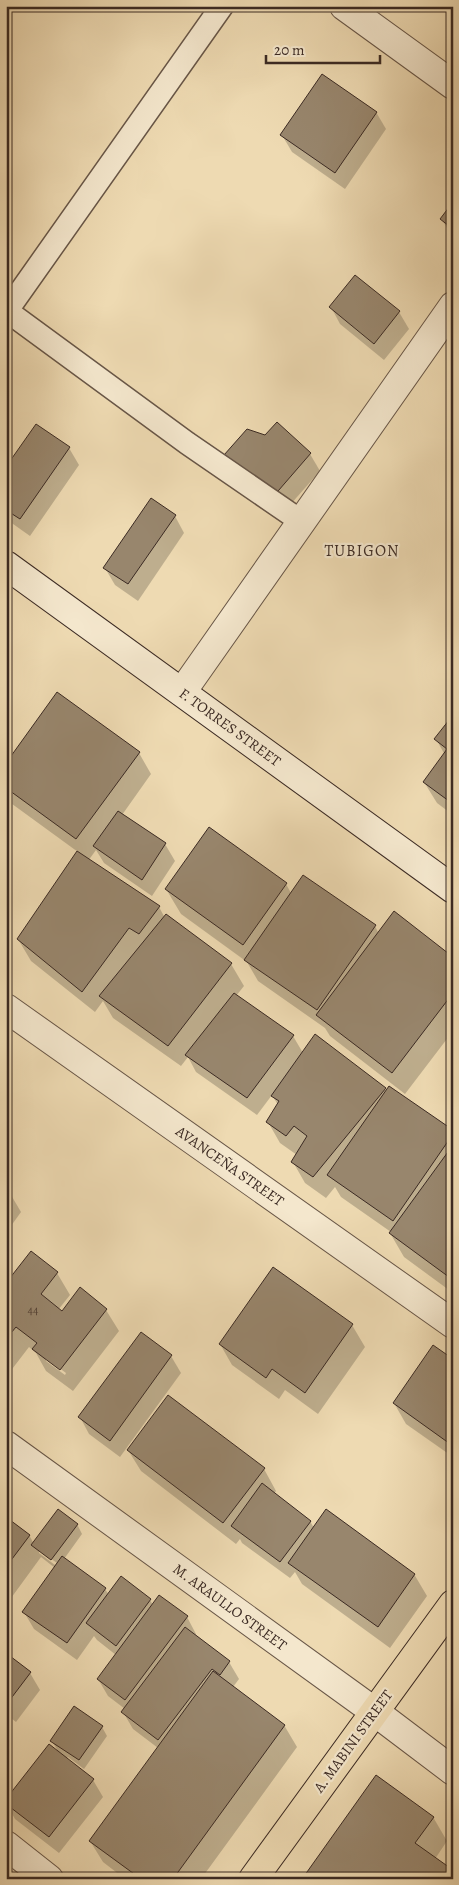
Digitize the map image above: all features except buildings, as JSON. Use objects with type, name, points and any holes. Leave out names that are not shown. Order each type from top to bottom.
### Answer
[{"type":"main road","name":"A. MABINI STREET","points":[[253,1879],[453,1604]]},
{"type":"street","points":[[344,6],[453,85]]},
{"type":"street","points":[[182,692],[453,306]]},
{"type":"street","name":"F. TORRES STREET","points":[[6,565],[453,889]]},
{"type":"street","name":"AVANCEÑA STREET","points":[[6,1008],[453,1324]]},
{"type":"street","name":"M. ARAULLO STREET","points":[[6,1445],[375,1712],[453,1771]]},
{"type":"street","points":[[6,1845],[49,1879]]},
{"type":"lane","points":[[222,6],[6,312],[187,443],[302,522]]},
{"type":"district","name":"TUBIGON","points":[[362,551]]}]
